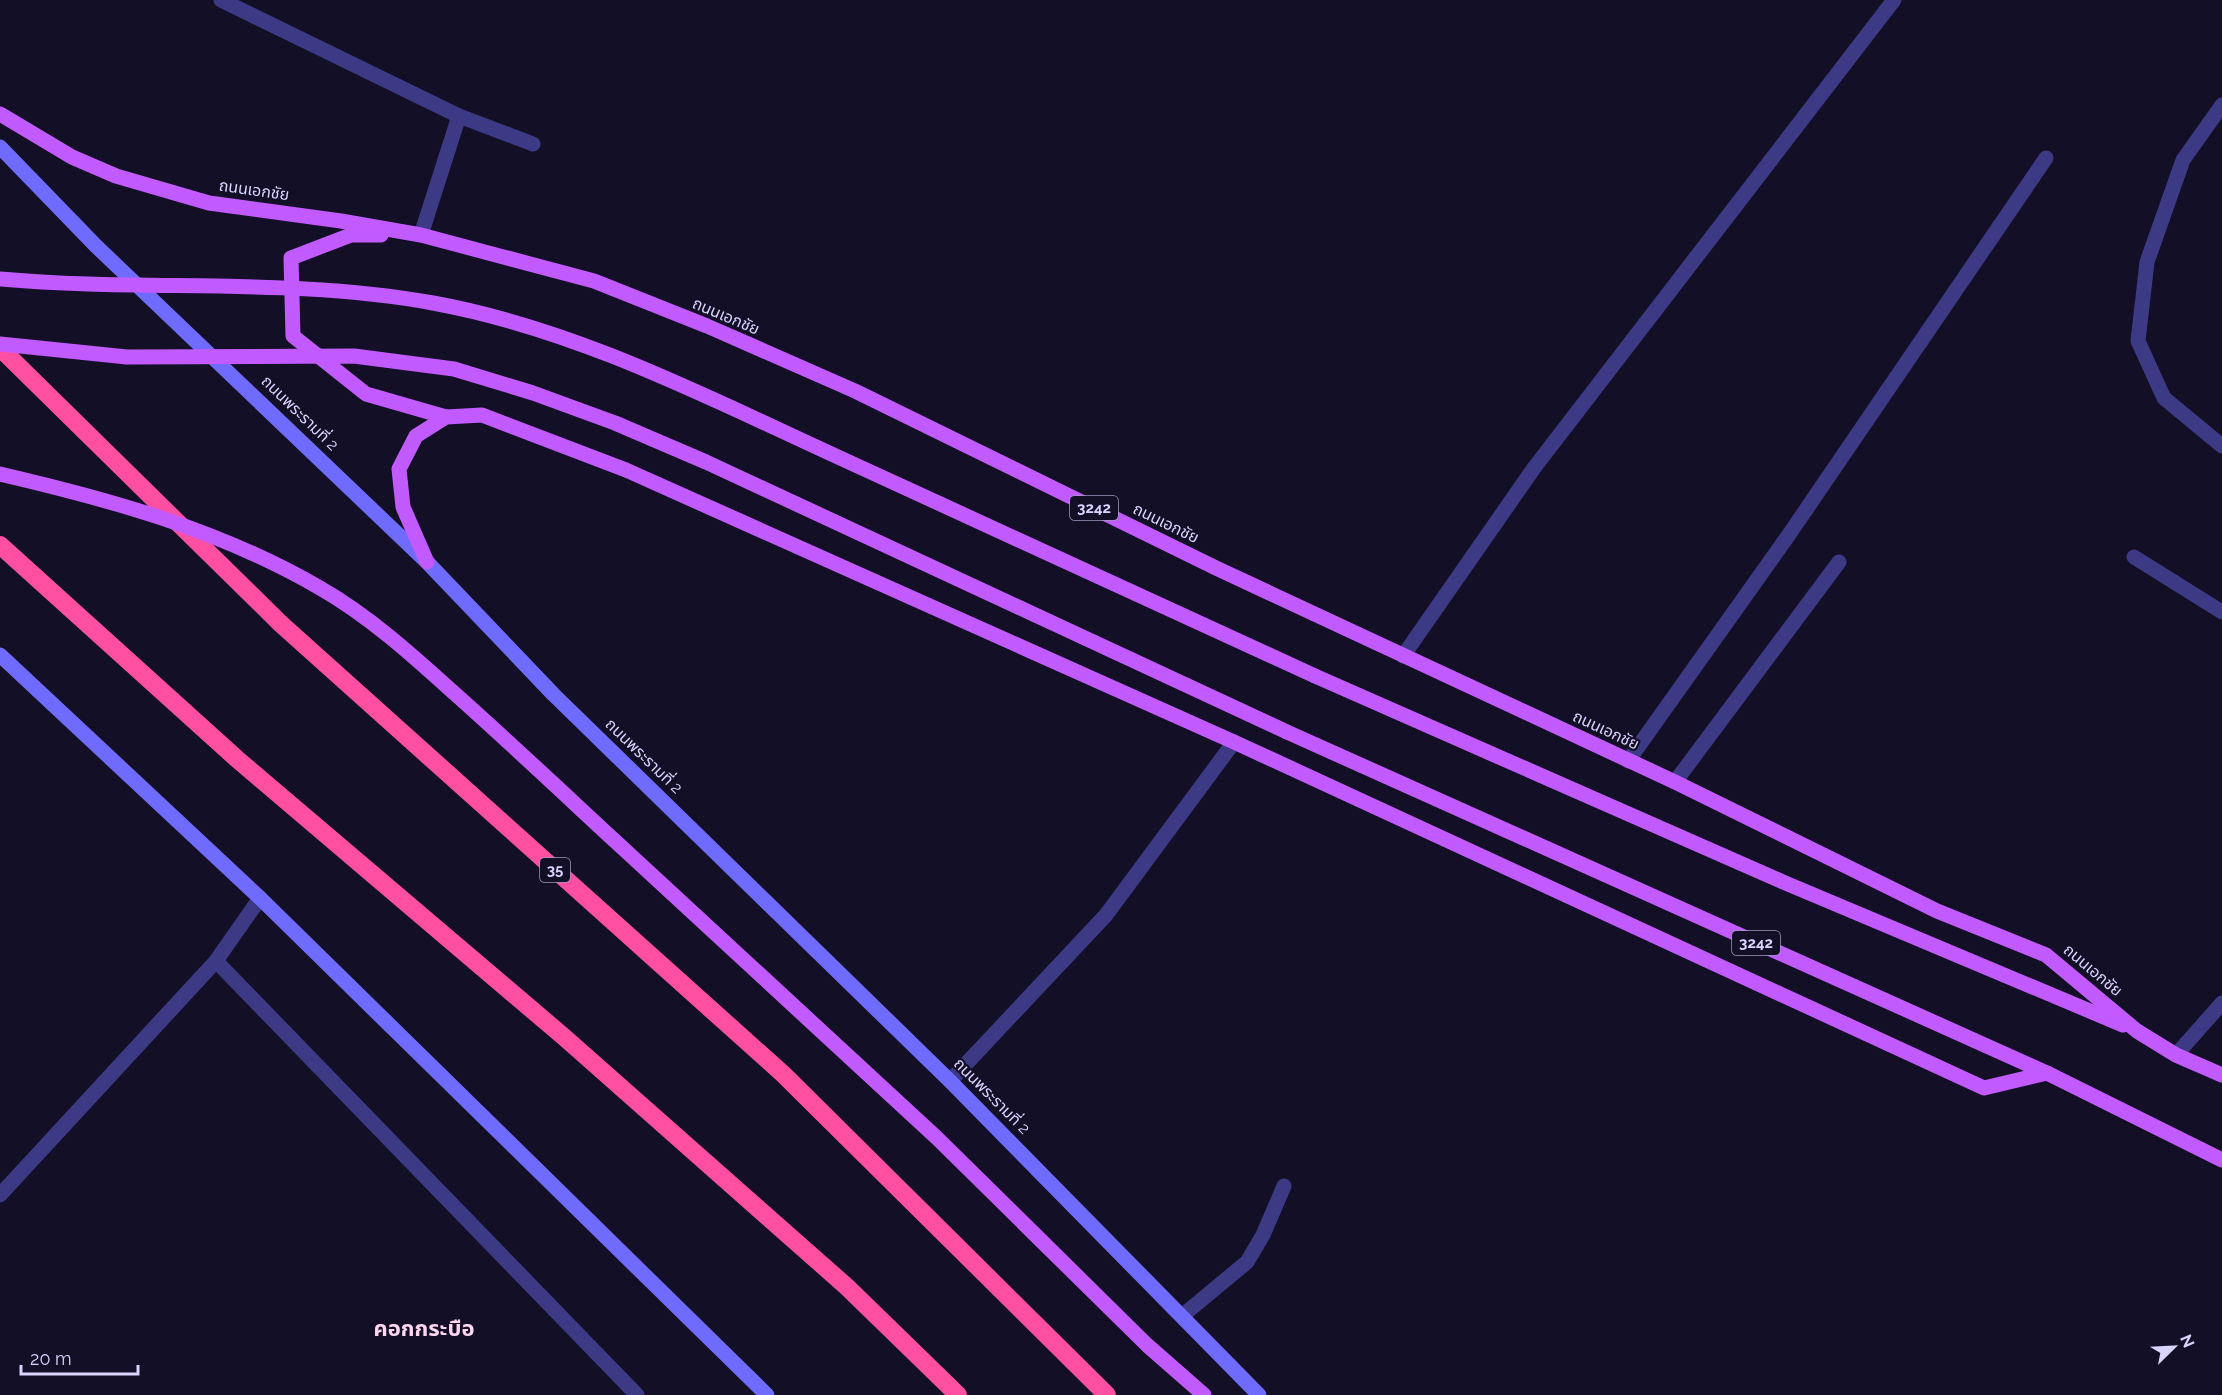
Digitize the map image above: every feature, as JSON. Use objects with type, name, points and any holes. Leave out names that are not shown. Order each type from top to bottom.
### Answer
[{"type":"highway","name":"35","points":[[0,346],[280,624],[783,1074],[1107,1395]]},
{"type":"highway","points":[[0,544],[237,759],[564,1037],[847,1287],[958,1395]]},
{"type":"main road","name":"ถนนเอกชัย","points":[[0,114],[72,157],[116,176],[209,203],[341,221],[421,236],[594,281],[707,326],[855,391],[1216,568],[1675,782],[1937,911],[2046,955],[2137,1031],[2176,1055],[2222,1075]]},
{"type":"main road","name":"ถนนพระรามที่ 2","points":[[0,147],[96,246],[427,562],[554,695],[950,1081],[1259,1395]]},
{"type":"main road","points":[[421,236],[351,235],[291,258],[293,336],[366,394],[446,417]]},
{"type":"main road","name":"ถนนเอกชัย","points":[[0,279],[177,287],[262,287],[365,294],[433,303],[546,332],[631,364],[743,413],[1315,676],[1783,882],[2137,1031]]},
{"type":"main road","name":"3242","points":[[0,346],[127,357],[354,356],[454,369],[554,400],[706,462],[1287,732],[2047,1073],[2222,1160]]},
{"type":"main road","name":"3242","points":[[446,417],[482,416],[626,470],[1234,741],[1984,1088],[2047,1073]]},
{"type":"main road","points":[[427,562],[403,507],[399,469],[416,436],[446,417]]},
{"type":"main road","points":[[0,474],[164,517],[235,544],[321,589],[378,628],[431,672],[937,1138],[1114,1314],[1204,1395]]},
{"type":"main road","points":[[0,655],[260,898],[767,1395]]},
{"type":"street","points":[[221,0],[459,116],[533,144]]},
{"type":"street","points":[[1403,656],[1534,468],[1894,0]]},
{"type":"street","points":[[2222,105],[2182,160],[2147,262],[2138,342],[2164,398],[2222,446]]},
{"type":"street","points":[[421,236],[459,116]]},
{"type":"street","points":[[1628,760],[1788,536],[2046,158]]},
{"type":"street","points":[[2134,557],[2222,612]]},
{"type":"street","points":[[1675,782],[1839,562]]},
{"type":"street","points":[[950,1081],[1106,915],[1234,741]]},
{"type":"street","points":[[0,1195],[216,961],[260,898]]},
{"type":"street","points":[[216,961],[637,1395]]},
{"type":"street","points":[[2176,1055],[2222,1003]]},
{"type":"street","points":[[1182,1316],[1247,1262],[1263,1235],[1284,1186]]},
{"type":"district","name":"คอกกระบือ","points":[[424,1328]]}]
